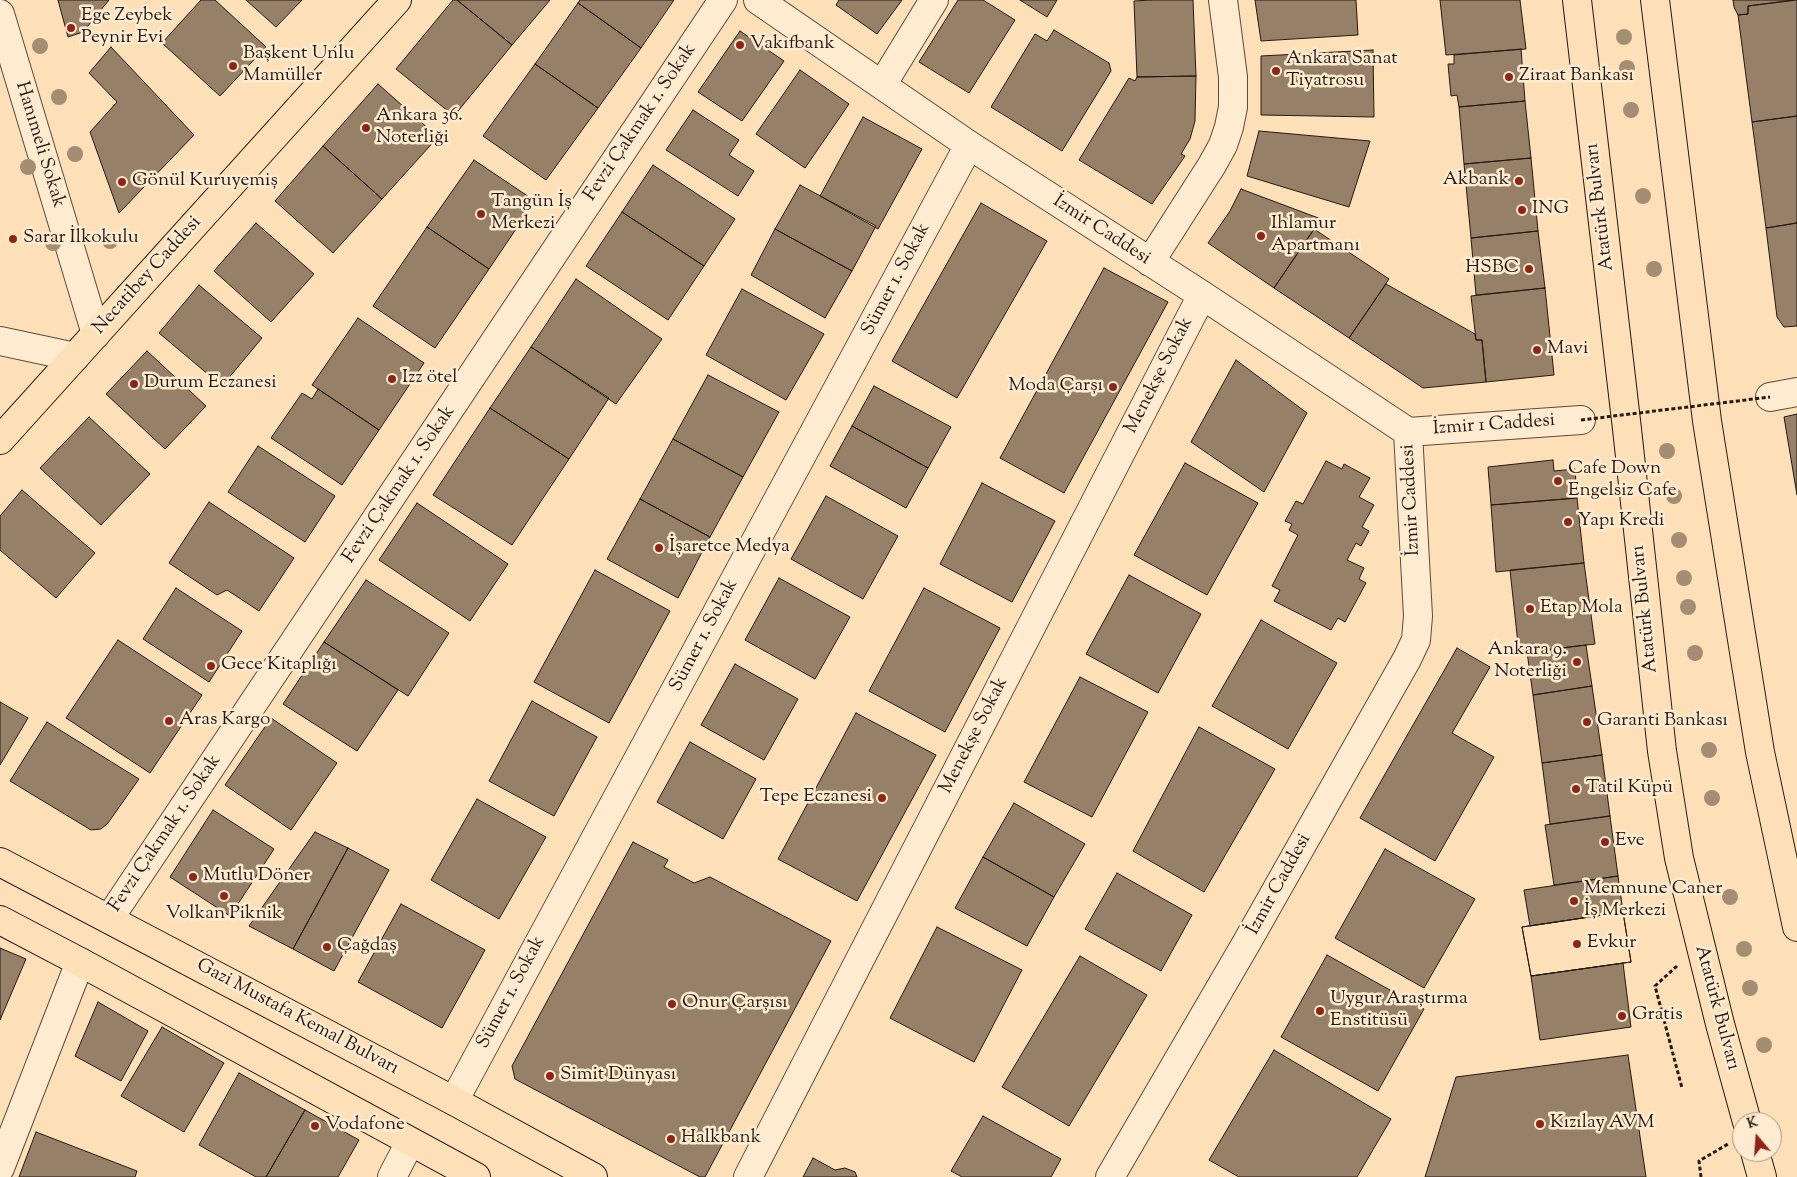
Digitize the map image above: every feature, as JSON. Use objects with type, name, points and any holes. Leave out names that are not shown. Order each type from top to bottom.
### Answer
[{"type":"main road","name":"Necatibey Caddesi","points":[[0,440],[397,0]]},
{"type":"main road","name":"Atatürk Bulvarı","points":[[1577,0],[1662,751],[1679,858],[1740,1112]]},
{"type":"main road","points":[[1655,0],[1707,421],[1760,752],[1797,927]]},
{"type":"main road","name":"Gazi Mustafa Kemal Bulvarı","points":[[0,862],[454,1101],[593,1177]]},
{"type":"main road","points":[[0,920],[476,1177]]},
{"type":"main road","name":"Atatürk Bulvarı","points":[[1756,1162],[1762,1177]]},
{"type":"street","name":"Fevzi Çakmak 1. Sokak","points":[[110,919],[723,0]]},
{"type":"street","name":"İzmir Caddesi","points":[[758,0],[969,145],[1202,295],[1408,432],[1418,616],[1416,640],[1247,942],[1110,1177]]},
{"type":"street","points":[[882,85],[934,0]]},
{"type":"street","points":[[1150,262],[1212,165],[1229,127],[1233,107],[1233,77],[1224,0]]},
{"type":"street","name":"Hanımeli Sokak","points":[[0,14],[96,334]]},
{"type":"street","name":"Sümer 1. Sokak","points":[[454,1101],[969,145]]},
{"type":"street","name":"Menekşe Sokak","points":[[748,1177],[1202,295]]},
{"type":"street","points":[[0,341],[75,357]]},
{"type":"street","points":[[1770,397],[1797,392]]},
{"type":"street","name":"İzmir 1 Caddesi","points":[[1408,432],[1581,420]]},
{"type":"street","points":[[0,1168],[80,962]]},
{"type":"street","points":[[392,1177],[410,1142]]},
{"type":"path","points":[[1581,420],[1770,397]]},
{"type":"path","points":[[1682,1088],[1655,986],[1700,944]]},
{"type":"path","points":[[1701,1177],[1699,1161],[1732,1145]]},
{"type":"building","points":[[58,0],[109,0],[83,32],[68,37]]},
{"type":"building","points":[[201,0],[215,0],[266,47],[220,96],[162,43]]},
{"type":"building","points":[[246,0],[302,0],[276,27]]},
{"type":"building","points":[[453,0],[457,0],[512,45],[454,116],[396,69]]},
{"type":"building","points":[[457,0],[550,0],[512,45]]},
{"type":"building","points":[[580,0],[674,0],[641,48],[578,3]]},
{"type":"building","points":[[839,0],[902,0],[877,34],[836,5]]},
{"type":"building","points":[[958,0],[983,0],[1015,20],[969,93],[919,62]]},
{"type":"building","points":[[1020,0],[1057,0],[1047,17]]},
{"type":"building","points":[[1193,0],[1196,76],[1137,77],[1134,1]]},
{"type":"building","points":[[1255,0],[1356,0],[1358,35],[1261,41]]},
{"type":"building","points":[[1440,0],[1520,0],[1526,49],[1446,55]]},
{"type":"building","points":[[1733,0],[1794,0],[1748,6],[1748,14],[1738,15]]},
{"type":"building","points":[[1797,0],[1797,116],[1752,122],[1738,15],[1748,14],[1748,6]]},
{"type":"building","points":[[578,3],[641,48],[598,108],[535,64]]},
{"type":"building","points":[[1054,30],[1109,63],[1111,71],[1062,151],[991,107],[1035,34],[1047,41]]},
{"type":"building","points":[[740,31],[784,61],[742,121],[698,92]]},
{"type":"building","points":[[111,47],[194,135],[119,213],[90,132],[117,102],[89,73]]},
{"type":"building","points":[[1521,49],[1525,101],[1459,107],[1457,95],[1451,96],[1448,64],[1454,64],[1454,55]]},
{"type":"building","points":[[1373,50],[1374,117],[1261,115],[1261,56]]},
{"type":"building","points":[[535,64],[598,108],[546,180],[483,136]]},
{"type":"building","points":[[800,70],[849,104],[805,168],[756,134]]},
{"type":"building","points":[[1196,76],[1195,121],[1190,139],[1181,154],[1185,156],[1152,204],[1079,160],[1129,78],[1135,81],[1137,77]]},
{"type":"building","points":[[378,84],[438,137],[382,199],[323,146]]},
{"type":"building","points":[[1525,101],[1531,158],[1464,164],[1459,107]]},
{"type":"building","points":[[693,110],[739,140],[729,155],[754,171],[738,196],[666,150]]},
{"type":"building","points":[[1797,116],[1797,223],[1766,228],[1752,122]]},
{"type":"building","points":[[863,117],[922,149],[878,229],[820,196]]},
{"type":"building","points":[[1259,131],[1370,141],[1349,207],[1247,176]]},
{"type":"building","points":[[323,146],[382,199],[333,253],[275,201]]},
{"type":"building","points":[[1531,158],[1538,231],[1471,238],[1464,164]]},
{"type":"building","name":"Tangün İş Merkezi","points":[[474,160],[535,201],[489,269],[427,227]]},
{"type":"building","points":[[653,165],[735,219],[704,266],[622,212]]},
{"type":"building","points":[[800,185],[876,226],[852,271],[775,229]]},
{"type":"building","name":"Ihlamur Apartmanı","points":[[1241,189],[1321,219],[1274,288],[1208,243],[1230,211]]},
{"type":"building","points":[[981,203],[1047,241],[957,398],[892,361]]},
{"type":"building","points":[[622,212],[704,266],[668,320],[586,266]]},
{"type":"building","points":[[256,223],[314,274],[271,322],[214,271]]},
{"type":"building","points":[[1797,223],[1797,326],[1784,327],[1777,317],[1766,228]]},
{"type":"building","points":[[427,227],[489,269],[435,348],[373,306]]},
{"type":"building","points":[[775,229],[852,271],[825,318],[751,275]]},
{"type":"building","points":[[1314,229],[1389,279],[1349,338],[1274,288]]},
{"type":"building","points":[[1538,231],[1545,288],[1476,295],[1471,238]]},
{"type":"building","points":[[1104,268],[1168,302],[1064,493],[1000,458]]},
{"type":"building","points":[[576,279],[662,339],[616,404],[531,347]]},
{"type":"building","points":[[1386,284],[1475,334],[1476,340],[1482,340],[1486,382],[1423,388],[1349,338]]},
{"type":"building","points":[[199,285],[262,338],[222,386],[159,333]]},
{"type":"building","points":[[1545,288],[1554,375],[1486,382],[1482,340],[1476,340],[1471,296]]},
{"type":"building","points":[[742,289],[824,334],[786,400],[706,355]]},
{"type":"building","points":[[358,318],[424,363],[379,430],[312,385]]},
{"type":"building","points":[[531,347],[609,398],[569,459],[490,408]]},
{"type":"building","points":[[147,351],[206,406],[165,449],[106,394]]},
{"type":"building","points":[[1236,360],[1307,413],[1264,492],[1191,442]]},
{"type":"building","points":[[708,375],[779,412],[743,477],[673,439]]},
{"type":"building","points":[[874,386],[951,427],[928,468],[852,426]]},
{"type":"building","points":[[318,389],[379,430],[342,485],[271,438],[302,393],[312,399]]},
{"type":"building","points":[[490,408],[569,459],[512,545],[433,495]]},
{"type":"building","points":[[1797,414],[1797,495],[1784,417]]},
{"type":"building","points":[[89,417],[150,474],[101,525],[40,468]]},
{"type":"building","points":[[852,426],[928,468],[906,508],[830,466]]},
{"type":"building","points":[[673,439],[743,477],[710,537],[640,499]]},
{"type":"building","points":[[258,446],[335,496],[305,542],[228,492]]},
{"type":"building","points":[[1553,460],[1554,471],[1575,469],[1577,498],[1491,505],[1488,467]]},
{"type":"building","points":[[1326,461],[1342,469],[1344,464],[1370,478],[1359,497],[1374,505],[1362,527],[1369,531],[1361,546],[1356,543],[1347,560],[1364,568],[1359,579],[1366,583],[1345,622],[1338,618],[1331,630],[1274,601],[1280,590],[1272,586],[1298,535],[1289,530],[1292,524],[1285,521],[1296,501],[1303,504]]},
{"type":"building","points":[[1185,463],[1258,503],[1207,595],[1134,555]]},
{"type":"building","points":[[982,483],[1055,521],[1012,602],[940,564]]},
{"type":"building","points":[[22,490],[95,553],[56,598],[0,550],[0,516]]},
{"type":"building","points":[[826,496],[898,536],[863,599],[791,559]]},
{"type":"building","points":[[1577,498],[1584,563],[1496,572],[1491,505]]},
{"type":"building","name":"İşaretce Medya","points":[[640,499],[710,537],[678,598],[607,559]]},
{"type":"building","points":[[209,502],[294,558],[259,611],[227,590],[217,595],[169,563]]},
{"type":"building","points":[[417,503],[508,564],[470,621],[379,560]]},
{"type":"building","points":[[1584,563],[1595,644],[1519,653],[1510,570]]},
{"type":"building","points":[[595,570],[670,611],[609,723],[534,682]]},
{"type":"building","points":[[1129,575],[1201,614],[1158,693],[1086,654]]},
{"type":"building","points":[[779,578],[850,617],[815,679],[745,640]]},
{"type":"building","points":[[366,580],[449,633],[408,696],[324,642]]},
{"type":"building","points":[[176,588],[242,631],[209,682],[143,639]]},
{"type":"building","points":[[924,588],[1000,628],[945,732],[869,691]]},
{"type":"building","points":[[1261,620],[1337,663],[1288,749],[1212,706]]},
{"type":"building","points":[[118,640],[202,695],[150,773],[66,718]]},
{"type":"building","points":[[324,642],[398,690],[357,751],[283,704]]},
{"type":"building","points":[[1586,645],[1592,686],[1533,695],[1527,652]]},
{"type":"building","points":[[1457,648],[1490,667],[1452,733],[1494,757],[1435,861],[1360,818]]},
{"type":"building","points":[[735,664],[798,699],[764,760],[701,725]]},
{"type":"building","points":[[1080,677],[1148,712],[1092,817],[1024,782]]},
{"type":"building","points":[[1592,686],[1602,755],[1542,763],[1533,695]]},
{"type":"building","points":[[532,701],[597,737],[554,816],[489,781]]},
{"type":"building","points":[[0,702],[28,718],[0,765]]},
{"type":"building","points":[[856,713],[936,755],[857,901],[778,859]]},
{"type":"building","points":[[271,718],[337,763],[291,830],[225,785]]},
{"type":"building","points":[[47,722],[139,779],[108,823],[101,829],[91,830],[10,781]]},
{"type":"building","points":[[1199,727],[1275,769],[1204,892],[1133,851]]},
{"type":"building","points":[[690,742],[756,779],[723,839],[657,802]]},
{"type":"building","name":"Tatil Küpü","points":[[1602,755],[1610,816],[1550,824],[1542,763]]},
{"type":"building","points":[[477,799],[546,837],[499,919],[431,880]]},
{"type":"building","points":[[1014,803],[1085,844],[1054,897],[983,857]]},
{"type":"building","points":[[213,810],[274,849],[230,916],[170,877]]},
{"type":"building","points":[[1610,816],[1618,876],[1554,885],[1545,825]]},
{"type":"building","points":[[315,832],[348,848],[293,949],[249,926]]},
{"type":"building","name":"Onur Çarşısı","points":[[633,842],[668,860],[664,867],[694,883],[710,877],[831,941],[705,1177],[700,1177],[515,1079],[512,1066]]},
{"type":"building","points":[[348,848],[389,870],[334,971],[293,949]]},
{"type":"building","points":[[1385,849],[1475,899],[1424,988],[1335,938]]},
{"type":"building","points":[[983,857],[1054,897],[1027,946],[955,908]]},
{"type":"building","points":[[1117,873],[1192,915],[1161,971],[1085,929]]},
{"type":"building","name":"Memnune Caner İş Merkezi","points":[[1618,876],[1623,912],[1530,926],[1524,890]]},
{"type":"building","points":[[401,904],[485,950],[442,1028],[358,982]]},
{"type":"building","name":"Evkur","points":[[1623,912],[1631,962],[1531,976],[1522,927]]},
{"type":"building","name":"Evkur","points":[[1623,912],[1631,962],[1531,976],[1522,927]]},
{"type":"building","points":[[937,927],[1022,970],[974,1062],[890,1018]]},
{"type":"building","points":[[0,948],[26,959],[0,1020]]},
{"type":"building","points":[[1327,955],[1424,1009],[1378,1091],[1281,1037]]},
{"type":"building","points":[[1080,956],[1147,995],[1069,1126],[1002,1087]]},
{"type":"building","points":[[1623,963],[1631,1027],[1540,1040],[1531,976]]},
{"type":"building","points":[[98,1002],[148,1031],[121,1081],[75,1056]]},
{"type":"building","points":[[162,1027],[224,1063],[184,1132],[121,1096]]},
{"type":"building","points":[[1274,1050],[1391,1119],[1357,1177],[1239,1177],[1209,1160]]},
{"type":"building","name":"Kızılay AVM","points":[[1628,1055],[1646,1177],[1425,1177],[1456,1077]]},
{"type":"building","points":[[239,1073],[305,1110],[266,1177],[256,1177],[199,1145]]},
{"type":"building","points":[[305,1110],[359,1140],[338,1177],[266,1177]]},
{"type":"building","points":[[983,1116],[1061,1159],[1051,1177],[962,1177],[951,1171]]},
{"type":"building","points":[[36,1132],[137,1171],[135,1177],[19,1177]]},
{"type":"building","points":[[813,1158],[835,1170],[845,1168],[855,1172],[857,1177],[803,1177]]},
{"type":"place","name":"Ege Zeybek Peynir Evi","points":[[71,28]]},
{"type":"place","name":"Vakıfbank","points":[[740,45]]},
{"type":"place","name":"Başkent Unlu Mamüller","points":[[233,66]]},
{"type":"place","name":"Ankara Sanat Tiyatrosu","points":[[1276,71]]},
{"type":"place","name":"Ziraat Bankası","points":[[1509,77]]},
{"type":"place","name":"Ankara 36. Noterliği","points":[[366,128]]},
{"type":"place","name":"Akbank","points":[[1519,181]]},
{"type":"place","name":"Gönül Kuruyemiş","points":[[122,182]]},
{"type":"place","name":"ING","points":[[1522,210]]},
{"type":"place","name":"Tangün İş Merkezi","points":[[481,214]]},
{"type":"place","name":"Ihlamur Apartmanı","points":[[1261,236]]},
{"type":"place","name":"Sarar İlkokulu","points":[[13,239]]},
{"type":"place","name":"HSBC","points":[[1529,269]]},
{"type":"place","name":"Mavi","points":[[1537,350]]},
{"type":"place","name":"Izz ötel","points":[[392,379]]},
{"type":"place","name":"Durum Eczanesi","points":[[134,384]]},
{"type":"place","name":"Moda Çarşı","points":[[1113,387]]},
{"type":"place","name":"Cafe Down Engelsiz Cafe","points":[[1558,481]]},
{"type":"place","name":"Yapı Kredi","points":[[1568,522]]},
{"type":"place","name":"İşaretce Medya","points":[[659,548]]},
{"type":"place","name":"Etap Mola","points":[[1530,609]]},
{"type":"place","name":"Ankara 9. Noterliği","points":[[1577,662]]},
{"type":"place","name":"Gece Kitaplığı","points":[[211,666]]},
{"type":"place","name":"Aras Kargo","points":[[169,721]]},
{"type":"place","name":"Garanti Bankası","points":[[1587,722]]},
{"type":"place","name":"Tatil Küpü","points":[[1576,789]]},
{"type":"place","name":"Tepe Eczanesi","points":[[882,798]]},
{"type":"place","name":"Eve","points":[[1605,842]]},
{"type":"place","name":"Mutlu Döner","points":[[193,877]]},
{"type":"place","name":"Volkan Piknik","points":[[224,896]]},
{"type":"place","name":"Memnune Caner İş Merkezi","points":[[1574,901]]},
{"type":"place","name":"Evkur","points":[[1577,944]]},
{"type":"place","name":"Çağdaş","points":[[327,947]]},
{"type":"place","name":"Onur Çarşısı","points":[[672,1004]]},
{"type":"place","name":"Uygur Araştırma Enstitüsü","points":[[1320,1011]]},
{"type":"place","name":"Gratis","points":[[1622,1016]]},
{"type":"place","name":"Simit Dünyası","points":[[550,1076]]},
{"type":"place","name":"Kızılay AVM","points":[[1540,1124]]},
{"type":"place","name":"Vodafone","points":[[315,1126]]},
{"type":"place","name":"Halkbank","points":[[671,1139]]}]
